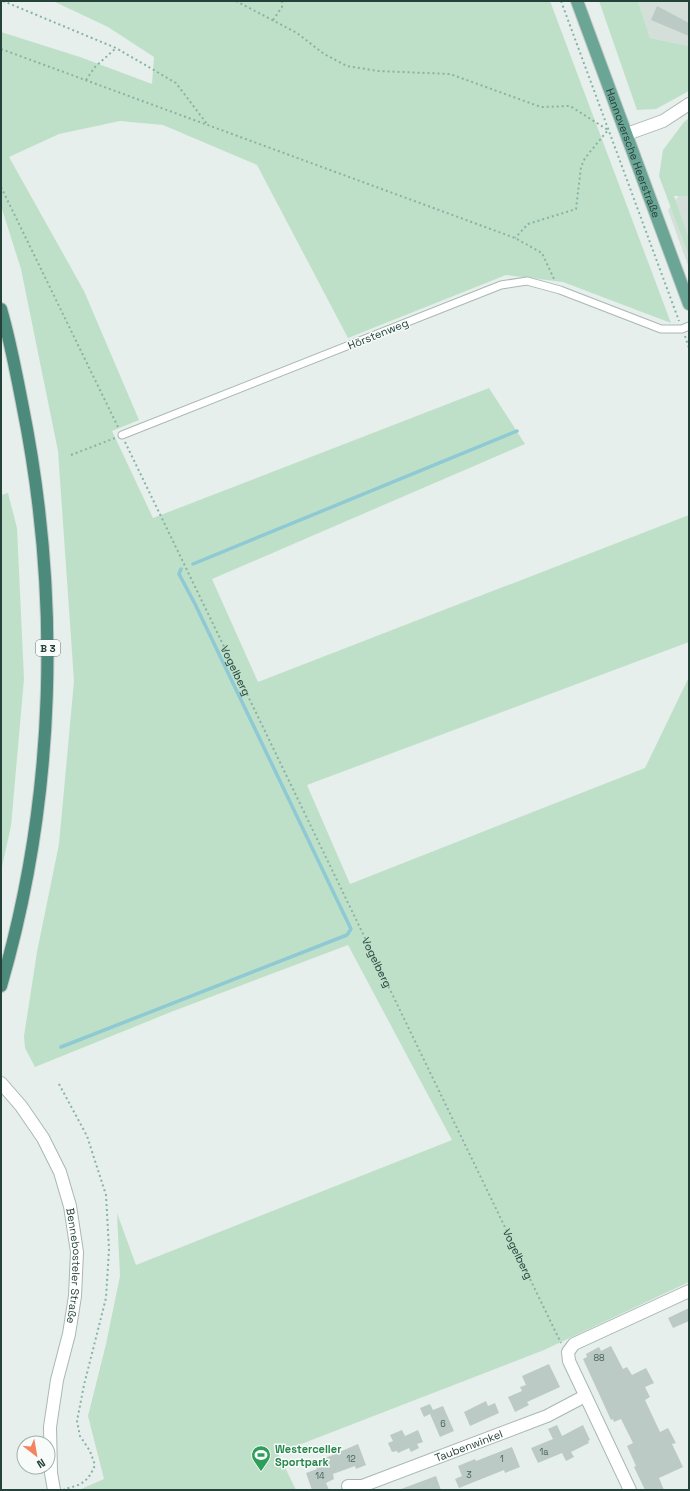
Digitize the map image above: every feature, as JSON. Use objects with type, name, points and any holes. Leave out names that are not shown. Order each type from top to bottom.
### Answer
[{"type":"highway","name":"B 3","points":[[1,309],[32,454],[40,514],[45,559],[48,677],[44,744],[34,833],[18,917],[1,986]]},
{"type":"main road","name":"Hannoversche Heerstraße","points":[[578,1],[689,304]]},
{"type":"street","points":[[627,134],[663,121],[689,104]]},
{"type":"street","name":"Bennebosteler Straße","points":[[1,1083],[21,1106],[43,1138],[60,1172],[70,1206],[77,1252],[75,1296],[69,1334],[57,1380],[50,1427],[51,1473],[54,1490]]},
{"type":"street","points":[[630,1490],[569,1361],[568,1352],[574,1344],[689,1291]]},
{"type":"street","name":"Taubenwinkel","points":[[348,1486],[362,1486],[548,1416],[585,1396]]},
{"type":"lane","name":"Hörstenweg","points":[[122,435],[501,285],[527,281],[560,290],[661,329],[685,328]]},
{"type":"path","points":[[3,1],[116,48],[176,83],[208,125]]},
{"type":"path","points":[[236,1],[297,33],[324,54],[347,66],[378,71],[450,74],[541,107],[570,106],[608,130]]},
{"type":"path","points":[[273,20],[282,8],[282,1]]},
{"type":"path","points":[[561,1],[608,130],[685,328]]},
{"type":"path","points":[[86,80],[95,67],[116,48]]},
{"type":"path","points":[[1,49],[516,238],[542,253],[560,290]]},
{"type":"path","points":[[516,238],[528,224],[576,209],[581,167],[585,158],[608,130]]},
{"type":"path","name":"Vogelberg","points":[[1,187],[560,1342],[568,1352]]},
{"type":"path","points":[[71,455],[122,435]]},
{"type":"path","points":[[59,1084],[87,1136],[106,1195],[109,1249],[106,1298],[84,1385],[77,1421],[80,1436],[90,1452],[94,1465],[89,1478],[75,1487],[60,1490]]},
{"type":"shaded area","points":[[638,1],[689,1],[689,46],[650,38]]},
{"type":"shaded area","points":[[689,182],[689,268],[668,210]]},
{"type":"green space","points":[[53,1],[550,1],[671,323],[563,282],[506,275],[348,338],[257,165],[163,125],[120,121],[59,134],[9,157],[84,291],[139,420],[112,431],[153,518],[489,388],[525,444],[212,579],[258,682],[689,515],[689,642],[307,785],[350,884],[645,768],[689,677],[689,1282],[544,1350],[278,1453],[296,1490],[79,1490],[104,1479],[88,1416],[106,1344],[120,1276],[117,1213],[136,1265],[452,1140],[348,945],[171,1012],[35,1067],[25,1048],[24,1036],[37,952],[59,844],[74,681],[58,451],[21,269],[1,206],[1,32],[80,57],[152,84],[154,57],[108,27]]},
{"type":"green space","points":[[599,1],[638,1],[650,38],[689,46],[689,91],[656,109],[637,110]]},
{"type":"green space","points":[[689,118],[689,196],[674,196],[689,239],[689,256],[659,176],[663,150],[684,122]]},
{"type":"green space","points":[[8,493],[17,528],[24,679],[11,826],[1,871],[1,495]]},
{"type":"building","points":[[657,6],[689,23],[689,36],[651,20]]},
{"type":"building","points":[[689,1308],[689,1321],[673,1328],[668,1318]]},
{"type":"building","points":[[611,1346],[623,1369],[627,1367],[632,1375],[646,1368],[654,1383],[645,1387],[650,1397],[645,1400],[660,1432],[668,1428],[676,1443],[672,1444],[683,1467],[659,1478],[664,1490],[645,1490],[634,1467],[636,1466],[627,1446],[633,1443],[621,1419],[614,1422],[613,1419],[611,1420],[583,1359],[587,1357],[586,1354],[599,1347],[601,1351]]},
{"type":"building","points":[[549,1364],[560,1387],[527,1402],[529,1405],[515,1412],[508,1397],[522,1391],[520,1387],[526,1385],[522,1376]]},
{"type":"building","points":[[486,1401],[488,1406],[495,1403],[499,1413],[470,1426],[464,1412]]},
{"type":"building","points":[[430,1404],[433,1410],[443,1406],[454,1431],[440,1437],[430,1414],[424,1417],[420,1408]]},
{"type":"building","points":[[557,1425],[562,1436],[583,1425],[590,1440],[588,1441],[589,1443],[571,1452],[574,1457],[566,1461],[562,1453],[538,1463],[531,1448],[553,1439],[548,1429]]},
{"type":"building","points":[[402,1430],[405,1436],[418,1430],[423,1442],[417,1444],[419,1448],[411,1452],[409,1448],[398,1453],[397,1451],[392,1452],[388,1443],[393,1441],[390,1435]]},
{"type":"building","points":[[358,1444],[366,1465],[356,1469],[355,1466],[333,1474],[334,1479],[326,1483],[329,1490],[312,1490],[306,1473],[317,1469],[314,1463]]},
{"type":"building","points":[[512,1447],[520,1467],[505,1473],[504,1470],[459,1488],[455,1479],[462,1476],[458,1466],[475,1459],[476,1461]]},
{"type":"building","points":[[436,1476],[441,1490],[401,1490],[401,1489]]},
{"type":"waterway","points":[[193,564],[517,431]]},
{"type":"waterway","points":[[61,1047],[347,935],[351,929],[195,604],[179,574],[181,569]]},
{"type":"place","name":"Westerceller Sportpark","points":[[261,1472]]}]
